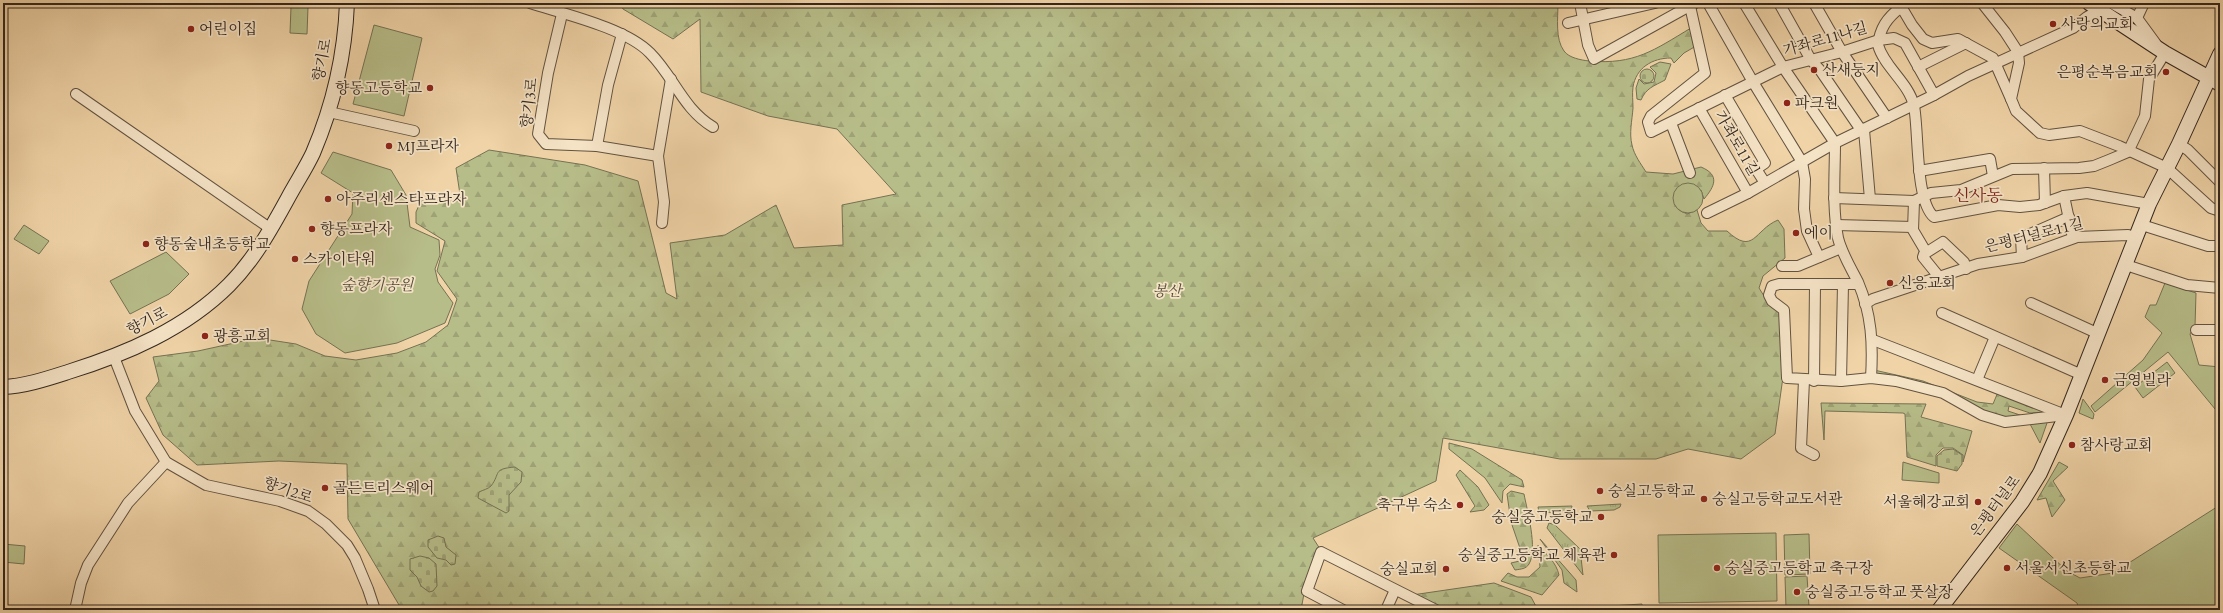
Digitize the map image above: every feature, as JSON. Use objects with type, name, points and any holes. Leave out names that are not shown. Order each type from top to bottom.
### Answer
[{"type":"main road","name":"향기로","points":[[3,388],[45,379],[114,357],[158,336],[198,312],[234,279],[254,256],[271,229],[312,154],[328,112],[343,49],[347,3]]},
{"type":"main road","points":[[2099,5],[2163,51],[2215,81]]},
{"type":"main road","name":"은평터널로","points":[[1939,610],[2032,486],[2040,473],[2066,415],[2150,204],[2179,144],[2215,81],[2220,54]]},
{"type":"street","points":[[530,3],[622,34],[650,52],[671,79],[679,94],[700,120],[713,127]]},
{"type":"street","points":[[1580,3],[1588,44],[1594,59],[1693,5]]},
{"type":"street","points":[[1708,3],[1752,82],[1802,162],[1805,179],[1804,209],[1807,231],[1819,257]]},
{"type":"street","points":[[1744,3],[1783,67],[1835,143],[1834,198],[1836,225],[1841,248],[1858,284],[1865,304],[1873,340],[1871,378]]},
{"type":"street","points":[[1779,3],[1811,60],[1820,70],[1858,127],[1864,130],[1870,199]]},
{"type":"street","points":[[1814,3],[1842,52],[1887,118]]},
{"type":"street","points":[[1982,3],[2005,32],[2018,52],[2019,63],[2011,99]]},
{"type":"street","points":[[2137,18],[2144,3]]},
{"type":"street","points":[[1568,22],[1584,20],[1613,8],[1648,4]]},
{"type":"street","name":"가좌로11나길","points":[[1693,5],[1705,74],[1651,116],[1648,122],[1651,132],[1783,67],[1842,52],[1879,40],[1884,24],[1900,6],[1924,39],[1932,43],[1958,39],[1993,58],[1996,64]]},
{"type":"street","points":[[1834,198],[1914,201],[1923,195],[1961,190],[2012,169],[2094,166],[2128,152],[2146,114],[2149,79],[2163,51],[2137,18],[2099,5]]},
{"type":"street","name":"가좌로11길","points":[[1707,214],[1748,193],[1835,143],[1934,95],[1968,76],[2073,28],[2099,5]]},
{"type":"street","name":"향기3로","points":[[562,14],[548,73],[538,134],[546,144],[597,146],[658,156]]},
{"type":"street","points":[[597,146],[608,85],[622,34]]},
{"type":"street","points":[[1934,95],[1906,43],[1894,38],[1879,40],[1880,49],[1914,105],[1919,171],[1923,195],[1930,213],[1934,217],[1981,210],[1998,205],[2020,207],[2045,203],[2064,196],[2087,193],[2150,204]]},
{"type":"street","points":[[1918,67],[1966,43]]},
{"type":"street","points":[[1996,64],[2016,111],[2040,133],[2049,135],[2080,131],[2092,135],[2167,168],[2211,208],[2220,211],[2220,207]]},
{"type":"street","points":[[662,223],[664,202],[658,156],[671,79]]},
{"type":"street","points":[[76,94],[271,229]]},
{"type":"street","name":"가좌로11길","points":[[1724,95],[1765,163],[1756,169],[1765,183]]},
{"type":"street","name":"가좌로11길","points":[[1699,108],[1748,193]]},
{"type":"street","points":[[328,112],[414,131]]},
{"type":"street","points":[[1671,122],[1690,173]]},
{"type":"street","points":[[2179,144],[2188,150],[2220,182]]},
{"type":"street","points":[[1919,171],[1990,159],[1993,176]]},
{"type":"street","points":[[2044,168],[2045,203]]},
{"type":"street","points":[[2064,196],[2073,238]]},
{"type":"street","points":[[1914,201],[1913,227],[1925,253],[1924,259],[1940,278]]},
{"type":"street","points":[[2022,257],[2021,238],[2069,217]]},
{"type":"street","points":[[1836,225],[1913,227]]},
{"type":"street","points":[[2139,231],[2208,246],[2220,246]]},
{"type":"street","name":"은평터널로11길","points":[[1865,304],[1873,299],[1940,278],[1978,264],[2022,257],[2073,238],[2128,235],[2139,231]]},
{"type":"street","points":[[1925,253],[1943,242],[1964,262],[1966,269]]},
{"type":"street","points":[[1782,266],[1798,266],[1841,248]]},
{"type":"street","points":[[2126,265],[2187,285],[2220,288]]},
{"type":"street","points":[[1858,284],[1779,284],[1772,286],[1769,295],[1772,301],[1784,310],[1787,378],[1841,381],[1871,378],[1896,381],[1943,393],[1982,415],[2001,421],[2066,415]]},
{"type":"street","points":[[1814,455],[1800,448],[1809,380],[1815,284]]},
{"type":"street","points":[[1841,381],[1843,284]]},
{"type":"street","points":[[2031,303],[2099,334]]},
{"type":"street","points":[[1942,313],[2082,375]]},
{"type":"street","points":[[2196,330],[2220,330]]},
{"type":"street","points":[[1977,380],[1995,337]]},
{"type":"street","points":[[1873,340],[2066,415]]},
{"type":"street","name":"향기2로","points":[[114,357],[135,411],[166,462],[206,484],[280,501],[308,511],[326,524],[347,545],[355,558],[372,598],[375,610]]},
{"type":"street","points":[[75,610],[81,583],[88,565],[128,503],[166,462]]},
{"type":"street","points":[[1344,610],[1307,591],[1321,552],[1436,610]]},
{"type":"street","points":[[1386,610],[1396,590]]},
{"type":"green space","name":"봉산","points":[[620,3],[1558,3],[1558,34],[1559,41],[1564,51],[1572,57],[1579,59],[1605,62],[1619,61],[1643,54],[1655,49],[1691,28],[1696,46],[1684,53],[1674,63],[1671,58],[1657,60],[1646,65],[1638,74],[1633,90],[1631,131],[1632,145],[1636,156],[1646,172],[1673,174],[1701,167],[1711,174],[1714,181],[1713,185],[1704,199],[1701,190],[1674,204],[1679,210],[1687,214],[1697,210],[1701,223],[1708,231],[1727,231],[1736,238],[1743,241],[1749,241],[1754,239],[1770,224],[1778,220],[1784,229],[1785,258],[1763,276],[1759,288],[1769,304],[1781,313],[1783,377],[1775,434],[1741,459],[1688,449],[1656,459],[1560,459],[1443,438],[1436,481],[1313,538],[1320,549],[1305,588],[1301,610],[783,610],[782,608],[774,610],[402,610],[348,519],[347,464],[279,461],[197,465],[163,435],[146,398],[159,381],[153,357],[198,351],[257,338],[296,344],[325,356],[356,360],[397,353],[426,342],[448,325],[457,299],[437,271],[445,241],[416,223],[416,212],[421,201],[461,201],[456,168],[489,150],[585,165],[638,181],[666,293],[677,299],[670,243],[725,235],[776,205],[794,248],[843,245],[842,205],[896,194],[837,129],[768,116],[701,92],[700,19],[673,39],[623,9]]},
{"type":"green space","points":[[291,7],[308,7],[307,34],[290,33]]},
{"type":"green space","points":[[374,25],[422,38],[404,116],[353,104]]},
{"type":"green space","points":[[1660,62],[1671,64],[1665,80],[1648,90],[1641,100],[1637,99],[1636,88],[1639,79],[1644,84],[1654,82],[1656,73],[1650,67]]},
{"type":"green space","points":[[1644,69],[1650,69],[1654,73],[1654,79],[1650,83],[1644,83],[1640,79],[1640,73]]},
{"type":"green space","name":"숲향기공원","points":[[333,152],[391,170],[406,195],[410,227],[439,240],[440,255],[435,269],[438,282],[453,303],[445,323],[397,343],[345,353],[316,334],[302,309],[309,281],[352,214],[353,193],[321,173]]},
{"type":"green space","points":[[1688,183],[1694,184],[1702,192],[1702,204],[1694,212],[1688,213],[1682,212],[1674,204],[1673,198],[1674,192],[1682,184]]},
{"type":"green space","points":[[24,225],[49,241],[39,254],[14,239]]},
{"type":"green space","points":[[166,252],[189,274],[169,294],[130,314],[110,281]]},
{"type":"green space","points":[[2165,283],[2196,293],[2195,326],[2190,334],[2199,365],[2220,367],[2220,415],[2168,352],[2095,412],[2091,406],[2143,360],[2162,333],[2145,317],[2150,305],[2156,305]]},
{"type":"green space","points":[[2167,362],[2175,373],[2143,398],[2135,387]]},
{"type":"green space","points":[[1874,370],[1923,381],[1977,402],[1993,404],[1998,392],[2047,412],[2030,413],[2009,406],[2008,411],[2023,416],[2005,418],[1875,376]]},
{"type":"green space","points":[[2083,399],[2094,414],[2093,419],[2079,413]]},
{"type":"green space","points":[[1821,403],[1926,404],[1921,417],[1972,431],[1963,462],[1963,455],[1953,448],[1943,448],[1936,455],[1936,466],[1907,457],[1905,414],[1903,413],[1825,411],[1824,440]]},
{"type":"green space","points":[[2044,420],[2047,423],[2040,443],[2030,424]]},
{"type":"green space","points":[[1449,443],[1472,449],[1522,480],[1524,487],[1510,484],[1503,491],[1502,503],[1485,478],[1449,449]]},
{"type":"green space","points":[[1953,449],[1962,455],[1962,464],[1957,471],[1937,466],[1937,456],[1944,450]]},
{"type":"green space","points":[[1903,462],[1939,473],[1939,483],[1902,480]]},
{"type":"green space","points":[[2059,462],[2068,467],[2053,481],[2065,500],[2052,517],[2046,498],[2037,500]]},
{"type":"green space","points":[[515,467],[522,472],[521,482],[509,495],[509,511],[506,513],[478,498],[479,492],[491,486],[500,470]]},
{"type":"green space","points":[[1460,470],[1478,487],[1489,505],[1484,510],[1470,512],[1475,506],[1456,475]]},
{"type":"green space","points":[[1511,491],[1524,494],[1532,539],[1531,557],[1528,566],[1515,570],[1511,563],[1524,560],[1511,522],[1507,494]]},
{"type":"green space","points":[[1621,504],[1620,507],[1614,510],[1590,511],[1587,506]]},
{"type":"green space","points":[[2220,505],[2220,610],[2079,610],[2077,603],[1999,548],[2017,524],[2067,571],[2080,578],[2113,573]]},
{"type":"green space","points":[[1572,506],[1571,510],[1543,513],[1543,511],[1539,512],[1538,507]]},
{"type":"green space","points":[[1549,523],[1555,525],[1580,549],[1583,575],[1547,528]]},
{"type":"green space","name":"숭실중고등학교 축구장","points":[[1776,533],[1777,601],[1659,603],[1658,535]]},
{"type":"green space","points":[[1809,534],[1810,574],[1785,575],[1784,535]]},
{"type":"green space","points":[[438,536],[444,538],[446,547],[456,555],[455,564],[451,565],[446,560],[437,558],[428,547],[428,540]]},
{"type":"green space","points":[[1540,539],[1576,580],[1577,592],[1564,583],[1562,570]]},
{"type":"green space","points":[[3,544],[25,546],[24,564],[3,562]]},
{"type":"green space","points":[[1538,545],[1553,562],[1559,575],[1542,595],[1501,581],[1508,573],[1517,577],[1529,577],[1540,567]]},
{"type":"green space","points":[[420,556],[429,558],[436,564],[437,586],[433,591],[429,592],[421,586],[417,577],[410,570],[410,559]]},
{"type":"green space","name":"숭실중고등학교 풋살장","points":[[1807,576],[1809,607],[1786,608],[1785,577]]},
{"type":"green space","points":[[1494,583],[1531,597],[1538,610],[1440,610],[1412,595]]},
{"type":"green space","points":[[1642,604],[1642,607],[1651,606],[1651,610],[1594,609],[1594,607]]},
{"type":"place","name":"사랑의교회","points":[[2053,24]]},
{"type":"place","name":"어린이집","points":[[191,29]]},
{"type":"place","name":"산새둥지","points":[[1814,70]]},
{"type":"place","name":"은평순복음교회","points":[[2166,72]]},
{"type":"place","name":"향동고등학교","points":[[430,88]]},
{"type":"place","name":"파크원","points":[[1787,103]]},
{"type":"place","name":"MJ프라자","points":[[389,146]]},
{"type":"place","name":"아주리센스타프라자","points":[[328,199]]},
{"type":"place","name":"향동프라자","points":[[312,229]]},
{"type":"place","name":"에이","points":[[1796,233]]},
{"type":"place","name":"향동숲내초등학교","points":[[146,244]]},
{"type":"place","name":"스카이타워","points":[[295,259]]},
{"type":"place","name":"신응교회","points":[[1890,283]]},
{"type":"place","name":"광흥교회","points":[[205,336]]},
{"type":"place","name":"금영빌라","points":[[2105,380]]},
{"type":"place","name":"참사랑교회","points":[[2072,445]]},
{"type":"place","name":"골든트리스웨어","points":[[325,488]]},
{"type":"place","name":"숭실고등학교","points":[[1600,491]]},
{"type":"place","name":"숭실고등학교도서관","points":[[1704,499]]},
{"type":"place","name":"서울혜강교회","points":[[1978,502]]},
{"type":"place","name":"축구부 숙소","points":[[1460,505]]},
{"type":"place","name":"숭실중고등학교","points":[[1601,517]]},
{"type":"place","name":"숭실중고등학교 체육관","points":[[1614,555]]},
{"type":"place","name":"숭실중고등학교 축구장","points":[[1717,568]]},
{"type":"place","name":"서울서신초등학교","points":[[2007,568]]},
{"type":"place","name":"숭실교회","points":[[1446,569]]},
{"type":"place","name":"숭실중고등학교 풋살장","points":[[1797,592]]},
{"type":"district","name":"신사동","points":[[1978,195]]}]
